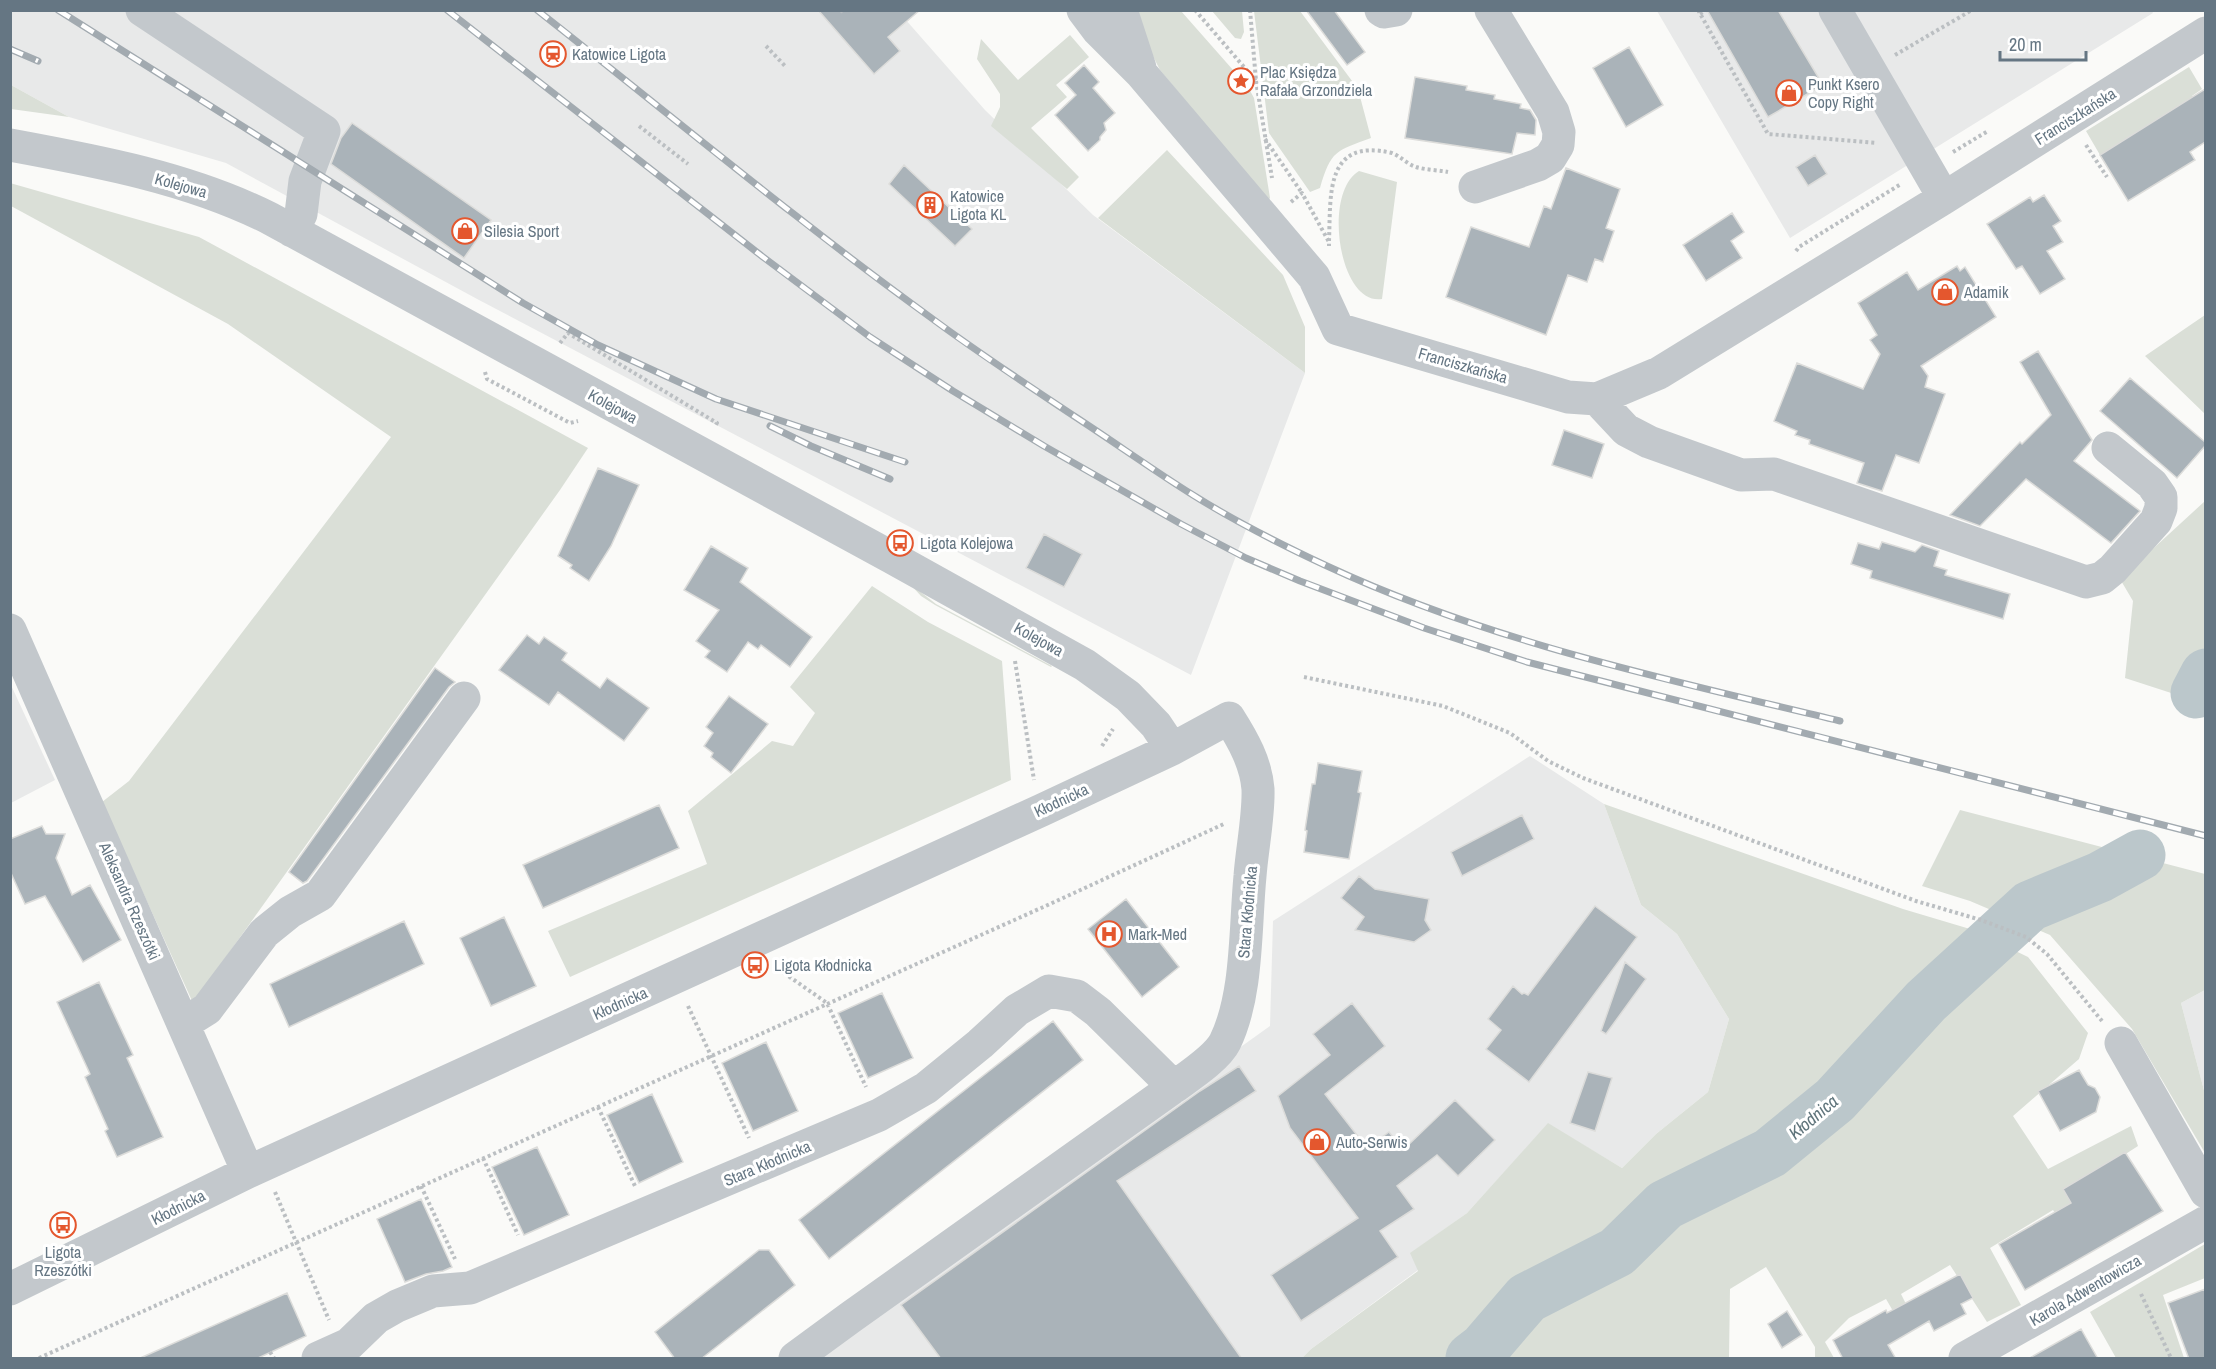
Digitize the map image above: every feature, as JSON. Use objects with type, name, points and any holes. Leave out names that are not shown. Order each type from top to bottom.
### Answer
[{"type":"street","points":[[142,10],[324,131],[305,181],[301,214],[292,231]]},
{"type":"street","name":"Franciszkańska","points":[[1083,10],[1098,30],[1141,73],[1314,277],[1338,329],[1568,396],[1597,399],[1659,373],[1944,198],[2205,33]]},
{"type":"street","points":[[1121,10],[1141,73]]},
{"type":"street","points":[[1381,10],[1384,12],[1396,10]]},
{"type":"street","points":[[1475,186],[1538,165],[1550,158],[1558,145],[1559,138],[1553,112],[1491,10]]},
{"type":"street","points":[[1835,10],[1944,198]]},
{"type":"street","name":"Kolejowa","points":[[10,145],[177,183],[246,207],[1066,654],[1102,676],[1128,696],[1155,725],[1172,749]]},
{"type":"street","points":[[1597,399],[1626,430],[1649,442],[1741,475],[1774,474],[2086,582],[2102,578],[2113,569],[2156,521],[2161,508],[2161,497],[2152,484],[2108,448]]},
{"type":"street","name":"Aleksandra Rzeszótki","points":[[10,630],[183,1024],[260,1178]]},
{"type":"street","points":[[183,1024],[207,1009],[264,933],[290,912],[320,895],[464,698]]},
{"type":"street","name":"Kłodnicka","points":[[10,1289],[260,1178],[1172,749],[1229,718]]},
{"type":"street","name":"Stara Kłodnicka","points":[[795,1359],[1174,1087],[1205,1063],[1224,1044],[1236,1011],[1245,956],[1258,790],[1255,770],[1229,718]]},
{"type":"street","name":"Stara Kłodnicka","points":[[329,1353],[349,1344],[376,1318],[397,1306],[433,1291],[468,1288],[879,1115],[926,1088],[1017,1010],[1049,991],[1077,996],[1098,1012],[1174,1087]]},
{"type":"street","points":[[2121,1043],[2205,1192]]},
{"type":"street","name":"Karola Adwentowicza","points":[[1965,1359],[2205,1222]]},
{"type":"path","points":[[1195,10],[1256,81]]},
{"type":"path","points":[[1250,10],[1256,81],[1274,188]]},
{"type":"path","points":[[1706,10],[1699,13],[1768,134],[1920,157]]},
{"type":"path","points":[[1890,58],[1972,10]]},
{"type":"path","points":[[766,46],[786,67]]},
{"type":"path","points":[[1794,255],[1799,247],[1920,157],[1997,125]]},
{"type":"path","points":[[639,126],[688,164]]},
{"type":"path","points":[[1265,138],[1302,193],[1329,242]]},
{"type":"path","points":[[2083,140],[2106,177]]},
{"type":"path","points":[[1330,252],[1332,181],[1342,160],[1364,150],[1394,154],[1415,167],[1452,173],[1475,186]]},
{"type":"path","points":[[1286,205],[1302,193]]},
{"type":"path","points":[[560,343],[568,333],[717,423],[712,430]]},
{"type":"path","points":[[1014,659],[1034,781]]},
{"type":"path","points":[[1304,677],[1443,706],[1510,733],[1548,761],[1583,778],[1916,901],[1981,920],[2026,938],[2047,954],[2121,1043]]},
{"type":"path","points":[[39,1359],[1050,904],[1256,808]]},
{"type":"path","points":[[773,965],[826,1003],[851,1048],[879,1115]]},
{"type":"path","points":[[688,1005],[762,1166]]},
{"type":"path","points":[[732,1099],[737,1097]]},
{"type":"path","points":[[598,1107],[621,1151],[648,1214]]},
{"type":"path","points":[[483,1158],[506,1202],[531,1263]]},
{"type":"path","points":[[260,1178],[297,1242],[329,1353]]},
{"type":"path","points":[[421,1186],[439,1232],[468,1288]]},
{"type":"path","points":[[2139,1288],[2171,1359]]},
{"type":"path","points":[[270,1352],[274,1359]]},
{"type":"shaded area","points":[[2151,10],[2153,13],[1790,238],[1657,11]]},
{"type":"shaded area","points":[[10,11],[898,11],[985,110],[1093,215],[1305,373],[1191,675],[479,300],[226,163],[69,117],[11,85]]},
{"type":"shaded area","points":[[1130,11],[1181,11],[1248,87],[1254,98],[1270,198],[1268,201],[1160,70]]},
{"type":"shaded area","points":[[1212,11],[1242,11],[1244,32],[1241,39],[1235,38]]},
{"type":"shaded area","points":[[1254,11],[1300,11],[1358,89],[1371,138],[1336,154],[1328,166],[1320,188],[1310,192],[1269,133]]},
{"type":"shaded area","points":[[1070,35],[1089,57],[1056,85],[1067,97],[1031,128],[1079,177],[1067,189],[991,126],[1000,107],[1000,94],[977,59],[981,39],[1018,80]]},
{"type":"shaded area","points":[[2189,67],[2202,89],[2100,155],[2086,131]]},
{"type":"shaded area","points":[[11,85],[69,117],[11,109]]},
{"type":"shaded area","points":[[1167,150],[1283,275],[1305,327],[1305,373],[1098,218]]},
{"type":"shaded area","points":[[1359,171],[1397,182],[1382,299],[1367,296],[1355,285],[1346,267],[1340,246],[1341,201],[1348,183]]},
{"type":"shaded area","points":[[10,183],[199,237],[588,448],[193,1003],[102,802],[129,781],[391,437],[228,324],[11,206]]},
{"type":"shaded area","points":[[2205,315],[2205,414],[2145,356]]},
{"type":"shaded area","points":[[2205,501],[2205,704],[2125,678],[2133,601],[2120,579]]},
{"type":"shaded area","points":[[908,582],[936,604],[1052,666],[935,605],[921,596]]},
{"type":"shaded area","points":[[872,586],[928,622],[1002,661],[1011,780],[570,977],[548,931],[707,864],[688,811],[772,741],[793,746],[815,713],[790,687]]},
{"type":"shaded area","points":[[10,683],[55,780],[11,803],[10,803]]},
{"type":"shaded area","points":[[1530,756],[1604,804],[1641,905],[1677,934],[1729,1019],[1708,1092],[1656,1134],[1622,1168],[1548,1124],[1467,1213],[1411,1253],[1418,1270],[1302,1358],[806,1358],[1270,1026],[1273,921]]},
{"type":"shaded area","points":[[1604,804],[1903,909],[1970,929],[2028,957],[2088,1033],[2079,1059],[2013,1116],[2048,1169],[2131,1126],[2138,1146],[2070,1190],[2099,1243],[2085,1256],[2053,1210],[1990,1248],[2021,1305],[1987,1322],[1950,1265],[1901,1294],[1910,1312],[1900,1323],[1886,1299],[1849,1318],[1825,1342],[1834,1358],[1815,1358],[1815,1347],[1766,1267],[1730,1289],[1729,1358],[1302,1358],[1418,1271],[1410,1253],[1467,1213],[1548,1123],[1622,1168],[1656,1134],[1708,1092],[1729,1019],[1677,934],[1641,905]]},
{"type":"shaded area","points":[[1960,810],[2205,874],[2205,990],[2181,1003],[2205,1094],[2205,1153],[2132,1029],[2050,935],[1970,901],[1922,886]]},
{"type":"shaded area","points":[[2205,990],[2205,1094],[2181,1003]]},
{"type":"shaded area","points":[[2205,1244],[2205,1278],[2163,1295],[2184,1358],[2116,1358],[2090,1312]]},
{"type":"building","points":[[818,10],[920,10],[888,37],[900,51],[874,74]]},
{"type":"building","points":[[1306,10],[1334,10],[1365,52],[1347,65]]},
{"type":"building","points":[[1707,10],[1778,10],[1823,85],[1768,117]]},
{"type":"building","points":[[1629,47],[1663,105],[1626,127],[1593,68]]},
{"type":"building","points":[[1084,65],[1099,82],[1093,88],[1115,113],[1104,123],[1106,130],[1100,140],[1088,151],[1055,115],[1076,95],[1065,83]]},
{"type":"building","points":[[1415,77],[1467,86],[1466,90],[1495,95],[1494,99],[1521,104],[1520,108],[1530,110],[1536,120],[1535,135],[1517,133],[1512,154],[1405,138]]},
{"type":"building","points":[[2205,89],[2205,142],[2190,152],[2195,160],[2128,201],[2100,155]]},
{"type":"building","points":[[352,123],[491,220],[464,258],[331,164],[341,138]]},
{"type":"building","points":[[1815,155],[1827,174],[1808,186],[1796,167]]},
{"type":"building","name":"Katowice Ligota KL","points":[[904,165],[972,229],[955,246],[889,184]]},
{"type":"building","points":[[1566,168],[1620,189],[1606,228],[1614,231],[1603,262],[1595,259],[1587,282],[1568,275],[1546,335],[1446,297],[1471,227],[1529,247],[1544,206],[1551,209]]},
{"type":"building","points":[[2044,195],[2061,221],[2053,226],[2063,242],[2047,251],[2065,279],[2040,294],[2022,266],[2016,269],[1987,224],[2030,197],[2033,202]]},
{"type":"building","points":[[1732,213],[1744,232],[1731,241],[1742,258],[1706,281],[1683,245]]},
{"type":"building","points":[[1957,266],[1960,271],[1965,267],[1996,317],[1921,366],[1928,376],[1925,387],[1945,394],[1919,463],[1896,455],[1882,491],[1857,483],[1864,463],[1809,444],[1810,440],[1795,435],[1797,431],[1774,421],[1797,363],[1863,389],[1880,354],[1870,340],[1877,335],[1858,303],[1907,272],[1918,290]]},
{"type":"building","points":[[2038,351],[2092,440],[2074,461],[2140,511],[2111,543],[2026,479],[1980,526],[1950,515],[2020,442],[2022,444],[2051,415],[2020,362]]},
{"type":"building","points":[[2130,378],[2205,442],[2205,446],[2177,478],[2100,411]]},
{"type":"building","points":[[1564,430],[1604,444],[1592,478],[1552,465]]},
{"type":"building","points":[[598,468],[639,485],[611,546],[589,581],[570,568],[572,565],[558,556]]},
{"type":"building","points":[[1044,534],[1082,554],[1064,587],[1026,568]]},
{"type":"building","points":[[1882,542],[1915,552],[1922,545],[1939,551],[1934,566],[1947,570],[1945,575],[2010,594],[2003,619],[1870,578],[1872,571],[1851,564],[1858,543],[1879,549]]},
{"type":"building","points":[[711,546],[748,568],[740,582],[812,637],[790,667],[761,645],[758,649],[748,642],[727,672],[705,657],[710,651],[696,641],[719,610],[684,590]]},
{"type":"building","points":[[527,635],[539,644],[544,637],[567,653],[562,660],[600,688],[607,678],[649,708],[624,741],[558,692],[549,705],[499,670]]},
{"type":"building","points":[[435,668],[455,682],[449,687],[307,881],[303,883],[289,872]]},
{"type":"building","points":[[729,696],[768,724],[731,773],[711,757],[713,753],[704,746],[713,733],[706,727]]},
{"type":"building","points":[[1318,763],[1362,771],[1358,792],[1361,793],[1349,859],[1304,852],[1312,784],[1315,784]]},
{"type":"building","points":[[659,805],[679,848],[543,908],[523,865]]},
{"type":"building","points":[[1522,815],[1534,839],[1462,876],[1451,852]]},
{"type":"building","points":[[42,826],[46,834],[65,834],[56,858],[72,895],[90,885],[121,940],[83,962],[45,896],[25,904],[10,871],[10,839]]},
{"type":"building","points":[[1359,876],[1375,889],[1429,899],[1425,920],[1431,930],[1414,942],[1355,930],[1364,917],[1341,898]]},
{"type":"building","points":[[1126,899],[1179,967],[1142,997],[1088,929]]},
{"type":"building","points":[[1595,906],[1637,937],[1529,1082],[1486,1049],[1501,1030],[1488,1019],[1513,986],[1522,994],[1528,995]]},
{"type":"building","points":[[504,917],[536,986],[491,1006],[460,938]]},
{"type":"building","points":[[404,921],[424,964],[289,1027],[270,984]]},
{"type":"building","points":[[1625,962],[1646,979],[1606,1034],[1601,1031]]},
{"type":"building","points":[[99,982],[133,1055],[127,1058],[163,1137],[117,1157],[105,1131],[108,1129],[85,1077],[90,1074],[57,1002]]},
{"type":"building","points":[[882,993],[913,1058],[868,1078],[838,1013]]},
{"type":"building","points":[[1352,1003],[1385,1046],[1325,1094],[1367,1148],[1389,1132],[1403,1150],[1455,1100],[1495,1140],[1458,1176],[1437,1155],[1397,1186],[1414,1209],[1380,1231],[1398,1257],[1301,1321],[1271,1275],[1358,1218],[1290,1128],[1278,1096],[1330,1055],[1313,1034]]},
{"type":"building","points":[[1053,1021],[1083,1060],[829,1259],[799,1220]]},
{"type":"building","points":[[766,1042],[798,1111],[753,1131],[722,1063]]},
{"type":"building","points":[[1239,1066],[1256,1091],[1117,1181],[1242,1359],[941,1359],[901,1305],[1200,1091]]},
{"type":"building","points":[[2079,1070],[2088,1085],[2095,1088],[2100,1097],[2096,1112],[2060,1131],[2038,1091]]},
{"type":"building","points":[[1588,1072],[1612,1078],[1595,1131],[1570,1123]]},
{"type":"building","points":[[652,1094],[683,1162],[639,1183],[607,1115]]},
{"type":"building","points":[[537,1147],[569,1215],[524,1235],[492,1167]]},
{"type":"building","points":[[2125,1152],[2163,1211],[2025,1290],[1999,1244],[2071,1203],[2063,1189]]},
{"type":"building","points":[[421,1199],[452,1267],[405,1282],[377,1219]]},
{"type":"building","points":[[759,1250],[769,1250],[795,1285],[701,1359],[675,1359],[655,1332]]},
{"type":"building","points":[[1960,1274],[1973,1298],[1961,1304],[1966,1314],[1934,1331],[1929,1321],[1888,1345],[1896,1359],[1843,1359],[1833,1340],[1886,1310],[1887,1313]]},
{"type":"building","points":[[2205,1289],[2205,1359],[2189,1359],[2168,1303]]},
{"type":"building","points":[[287,1293],[306,1336],[256,1359],[138,1359]]},
{"type":"building","points":[[1787,1311],[1802,1335],[1782,1348],[1768,1324]]},
{"type":"building","points":[[2081,1329],[2098,1359],[2028,1359]]},
{"type":"waterway","name":"Kłodnica","points":[[2196,693],[2206,674]]},
{"type":"waterway","name":"Kłodnica","points":[[1471,1358],[1484,1348],[1527,1298],[1617,1252],[1665,1205],[1770,1153],[1835,1100],[1926,1001],[2030,906],[2100,877],[2140,855]]},
{"type":"railway","points":[[58,10],[523,303],[598,345],[716,399],[905,462]]},
{"type":"railway","points":[[447,10],[763,257],[870,337],[1044,446],[1246,558],[1424,628],[1527,662],[2206,836]]},
{"type":"railway","points":[[537,10],[781,204],[948,330],[1163,476],[1242,524],[1327,566],[1389,593],[1451,616],[1644,674],[1840,721]]},
{"type":"railway","points":[[10,49],[38,61]]},
{"type":"railway","points":[[770,426],[890,479]]},
{"type":"place","name":"Katowice Ligota","points":[[553,54]]},
{"type":"place","name":"Plac Księdza Rafała Grzondziela","points":[[1241,81]]},
{"type":"place","name":"Punkt Ksero Copy Right","points":[[1789,93]]},
{"type":"place","name":"Katowice Ligota KL","points":[[930,205]]},
{"type":"place","name":"Silesia Sport","points":[[465,231]]},
{"type":"place","name":"Adamik","points":[[1945,292]]},
{"type":"place","name":"Ligota Kolejowa","points":[[900,543]]},
{"type":"place","name":"Mark-Med","points":[[1109,934]]},
{"type":"place","name":"Ligota Kłodnicka","points":[[755,965]]},
{"type":"place","name":"Auto-Serwis","points":[[1317,1142]]},
{"type":"place","name":"Ligota Rzeszótki","points":[[63,1225]]}]
